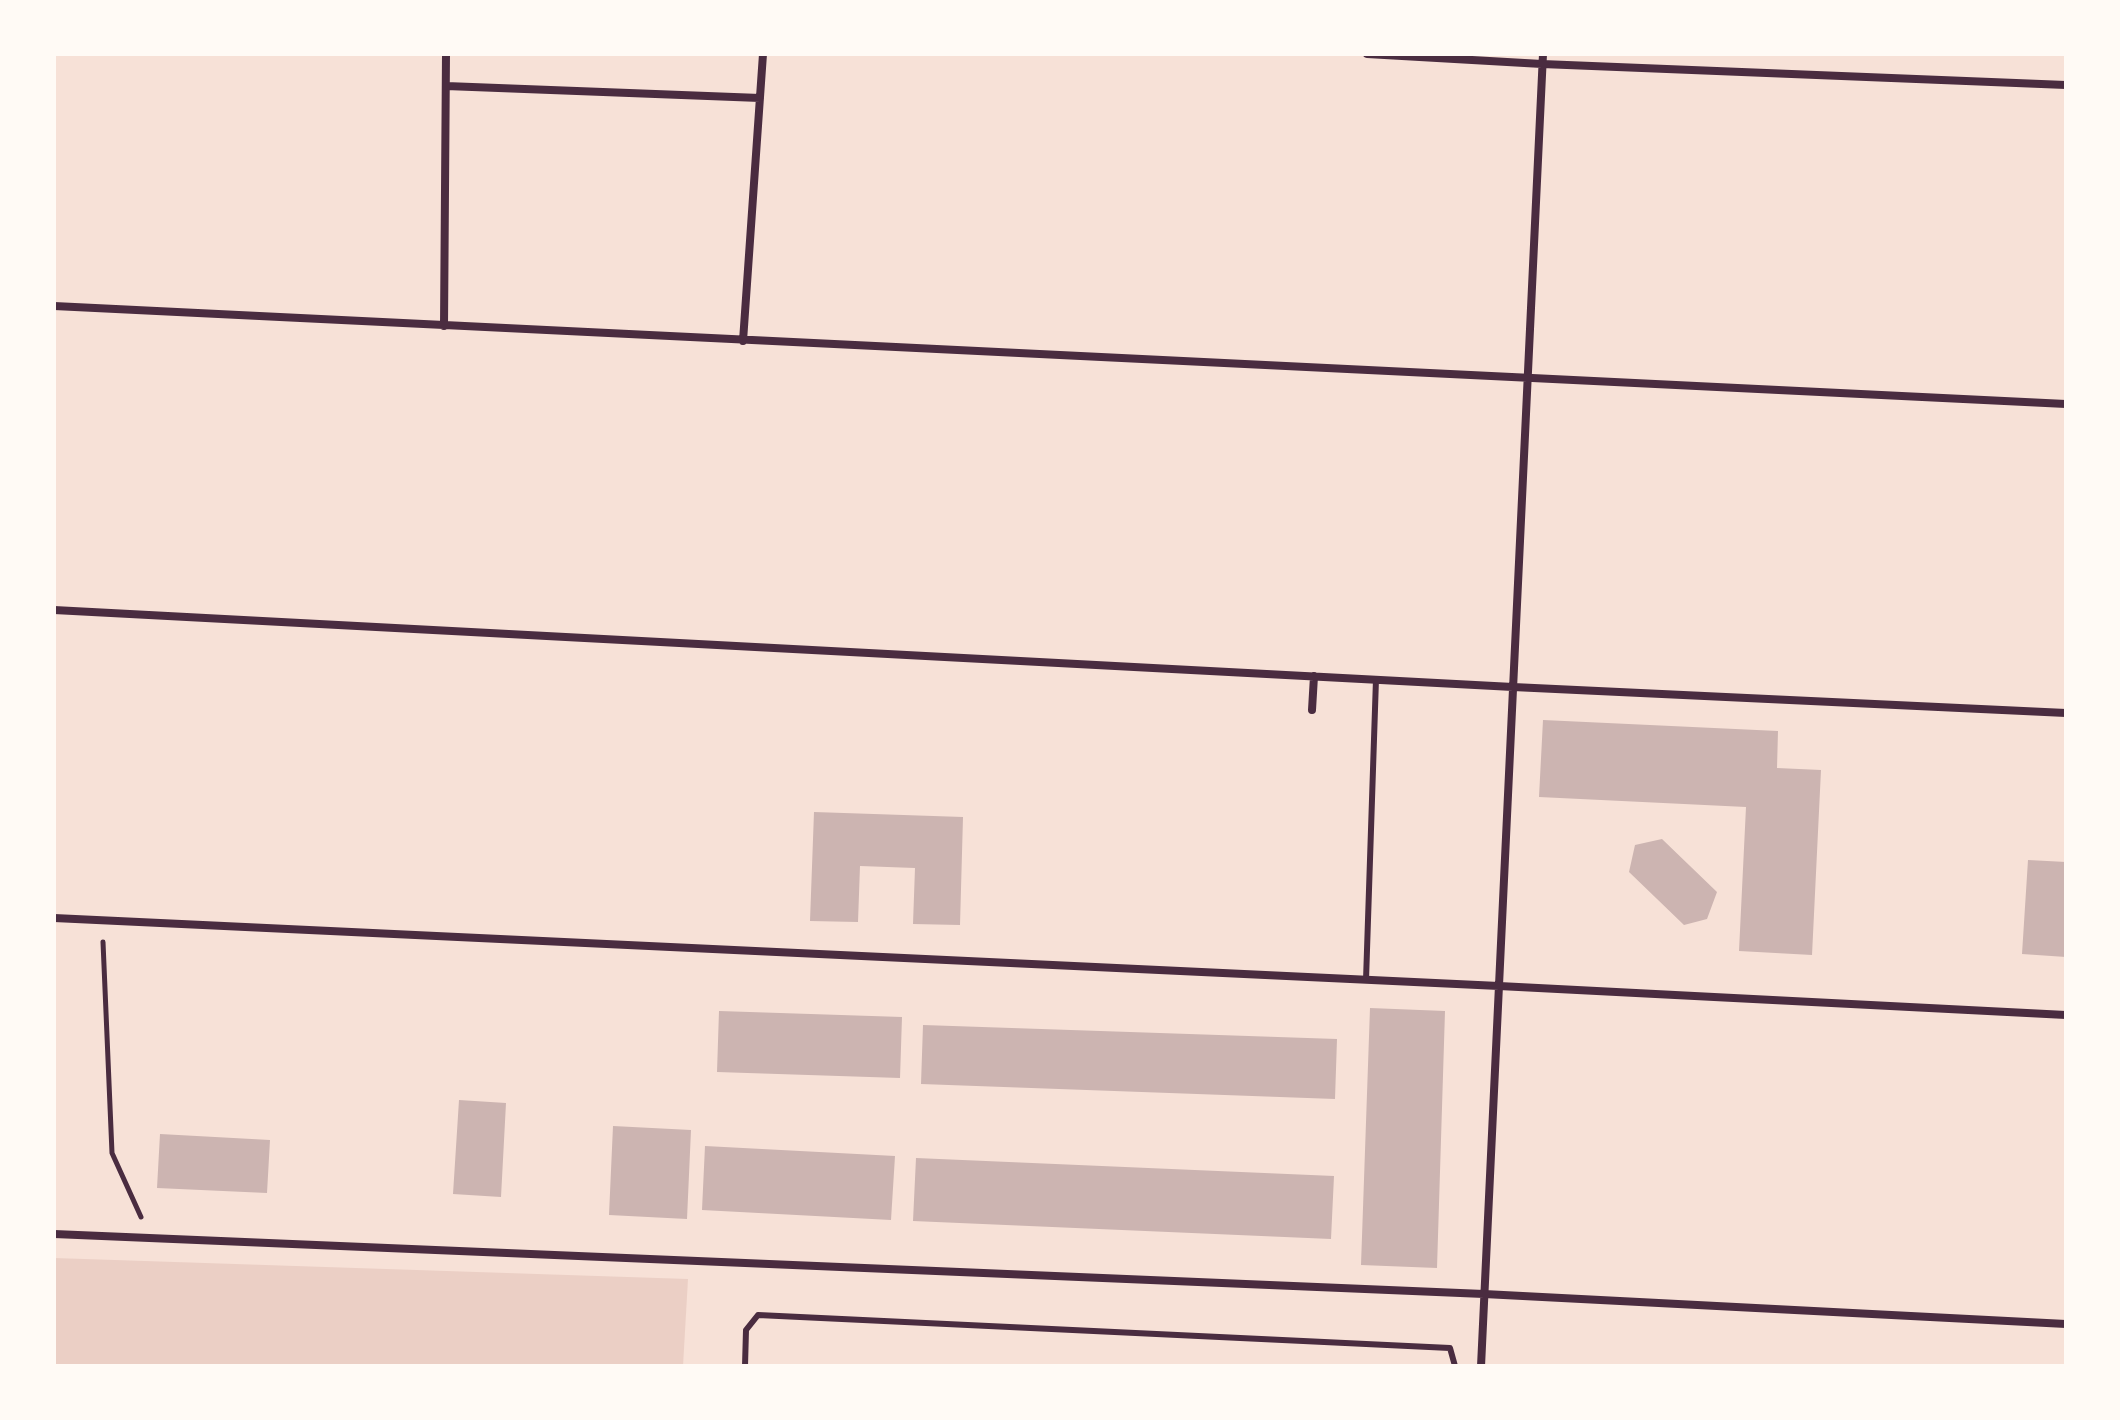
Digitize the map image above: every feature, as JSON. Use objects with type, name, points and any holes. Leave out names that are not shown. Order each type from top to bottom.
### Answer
[{"type":"street","points":[[444,326],[446,54]]},
{"type":"street","points":[[743,341],[763,54]]},
{"type":"street","points":[[1367,54],[1543,59],[2066,85]]},
{"type":"street","points":[[1481,1366],[1543,59]]},
{"type":"street","points":[[446,86],[760,98]]},
{"type":"street","points":[[54,306],[2066,404]]},
{"type":"street","points":[[54,610],[2066,713]]},
{"type":"street","points":[[1312,710],[1314,676]]},
{"type":"street","points":[[54,918],[2066,1015]]},
{"type":"street","points":[[54,1234],[1484,1294],[2066,1324]]},
{"type":"lane","points":[[1366,980],[1376,679]]},
{"type":"lane","points":[[745,1366],[746,1330],[758,1315],[781,1315],[1450,1348],[1455,1366]]},
{"type":"path","points":[[102,921],[112,1153],[151,1238]]},
{"type":"shaded area","points":[[54,1258],[688,1279],[683,1366],[54,1366]]},
{"type":"building","points":[[1543,720],[1778,731],[1777,768],[1821,770],[1812,955],[1739,951],[1746,807],[1539,797]]},
{"type":"building","points":[[814,812],[963,817],[960,925],[913,924],[915,868],[860,866],[858,922],[810,921]]},
{"type":"building","points":[[1662,839],[1717,892],[1707,919],[1684,925],[1629,872],[1635,845]]},
{"type":"building","points":[[2028,860],[2066,862],[2066,957],[2022,954]]},
{"type":"building","points":[[1370,1008],[1445,1011],[1437,1268],[1361,1265]]},
{"type":"building","points":[[719,1011],[902,1017],[900,1078],[717,1072]]},
{"type":"building","points":[[923,1025],[1337,1039],[1335,1099],[921,1084]]},
{"type":"building","points":[[459,1100],[506,1103],[501,1197],[453,1194]]},
{"type":"building","points":[[613,1126],[691,1130],[687,1219],[609,1215]]},
{"type":"building","points":[[160,1134],[270,1140],[267,1193],[157,1188]]},
{"type":"building","points":[[705,1146],[895,1156],[891,1220],[702,1210]]},
{"type":"building","points":[[916,1158],[1334,1176],[1331,1239],[913,1221]]}]
